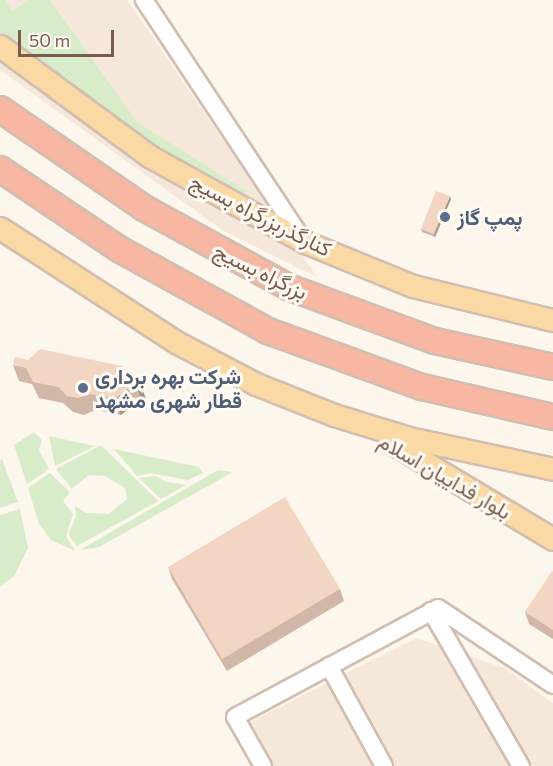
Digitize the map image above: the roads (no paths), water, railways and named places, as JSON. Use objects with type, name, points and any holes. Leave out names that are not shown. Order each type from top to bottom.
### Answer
[{"type":"highway","name":"بزرگراه بسیج","points":[[0,109],[144,208],[288,287],[435,341],[553,367]]},
{"type":"highway","points":[[0,169],[119,249],[268,331],[422,387],[553,417]]},
{"type":"main road","name":"کنارگذربزرگراه بسیج","points":[[0,46],[149,156],[305,242],[413,286],[553,320]]},
{"type":"main road","points":[[0,228],[176,342],[256,384],[334,416],[409,438],[553,468]]},
{"type":"main road","name":"بلوار فداییان اسلام","points":[[334,416],[409,451],[553,539]]},
{"type":"street","points":[[144,0],[305,242]]},
{"type":"street","points":[[262,766],[235,717],[435,610]]},
{"type":"street","points":[[435,610],[553,685]]},
{"type":"street","points":[[435,610],[521,766]]},
{"type":"street","points":[[329,666],[384,766]]},
{"type":"place","name":"پمپ گاز","points":[[445,217]]},
{"type":"place","name":"شرکت بهره برداری قطار شهری مشهد","points":[[83,388]]}]
